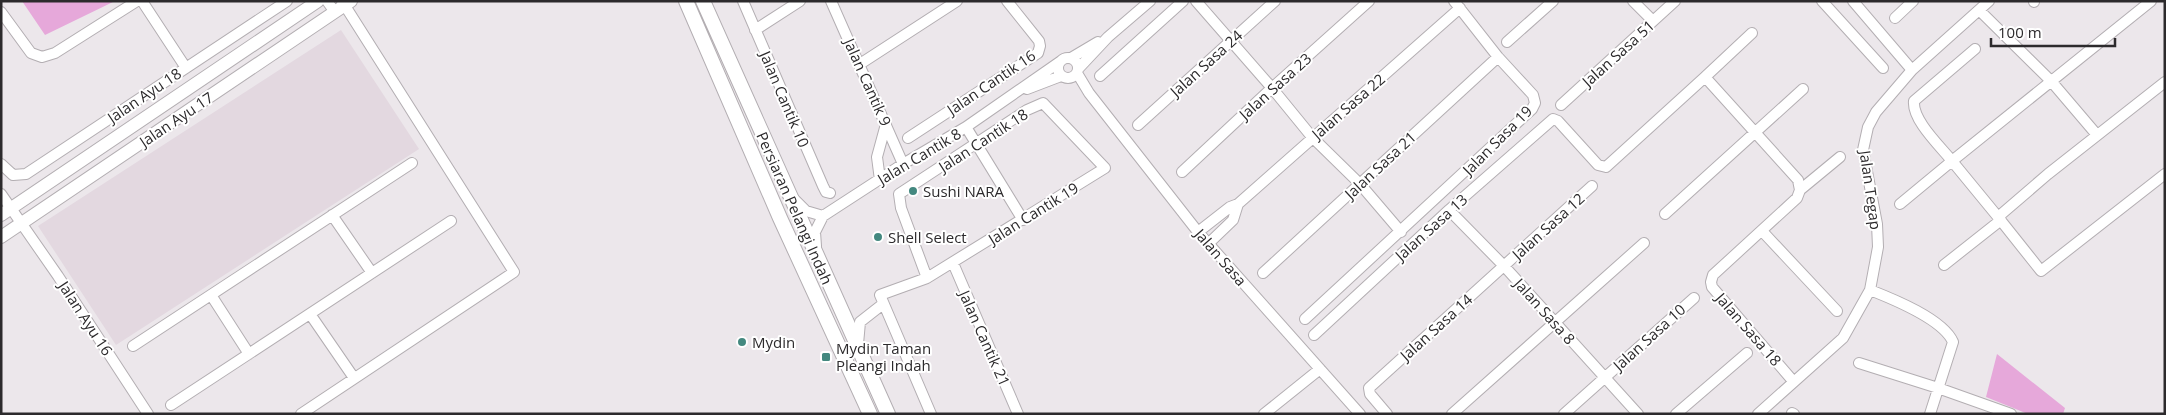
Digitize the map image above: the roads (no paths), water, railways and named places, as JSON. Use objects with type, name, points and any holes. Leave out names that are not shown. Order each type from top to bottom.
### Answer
[{"type":"main road","name":"Persiaran Pelangi Indah","points":[[686,1],[780,218],[870,414]]},
{"type":"main road","name":"Persiaran Pelangi Indah","points":[[703,1],[786,190],[888,414]]},
{"type":"street","points":[[1,12],[31,54],[42,57],[55,53],[137,1]]},
{"type":"street","points":[[142,1],[186,68]]},
{"type":"street","name":"Jalan Ayu 18","points":[[1,164],[13,174],[26,174],[287,1]]},
{"type":"street","name":"Jalan Ayu 17","points":[[6,212],[318,1]]},
{"type":"street","points":[[301,414],[514,272],[343,5],[327,1]]},
{"type":"street","name":"Jalan Cantik 10","points":[[743,1],[823,186],[826,192],[830,193]]},
{"type":"street","points":[[755,30],[800,1]]},
{"type":"street","name":"Jalan Cantik 9","points":[[831,1],[903,164]]},
{"type":"street","points":[[860,64],[957,1]]},
{"type":"street","name":"Jalan Cantik 16","points":[[908,138],[1038,53],[1039,41],[1007,1]]},
{"type":"street","points":[[1015,94],[1071,74],[1108,37],[1150,1]]},
{"type":"street","points":[[1100,76],[1183,1]]},
{"type":"street","points":[[1196,1],[1312,137],[1360,184],[1401,232]]},
{"type":"street","name":"Jalan Sasa 24","points":[[1138,125],[1275,1]]},
{"type":"street","name":"Jalan Sasa 23","points":[[1182,172],[1369,1]]},
{"type":"street","points":[[1507,42],[1553,1]]},
{"type":"street","points":[[1633,1],[1653,21]]},
{"type":"street","name":"Jalan Sasa 51","points":[[1561,105],[1675,1]]},
{"type":"street","points":[[1822,1],[1883,68]]},
{"type":"street","points":[[1853,1],[1912,70]]},
{"type":"street","points":[[1895,18],[1913,1]]},
{"type":"street","name":"Jalan Tegap","points":[[1758,414],[1843,338],[1870,290],[1878,246],[1877,224],[1863,150],[1868,127],[1876,112],[1912,70],[1989,1]]},
{"type":"street","points":[[1900,204],[2152,1]]},
{"type":"street","name":"Jalan Ayu 17","points":[[1,237],[343,5]]},
{"type":"street","points":[[1456,5],[1498,57]]},
{"type":"street","name":"Jalan Sasa 22","points":[[1198,232],[1230,207],[1238,204],[1456,5]]},
{"type":"street","points":[[1979,10],[2051,81],[2097,135]]},
{"type":"street","points":[[1752,33],[1705,77],[1798,180],[1800,190]]},
{"type":"street","points":[[1015,94],[1066,59],[1108,37]]},
{"type":"street","points":[[1975,49],[1914,101],[1914,111],[1920,121],[2041,271],[2165,174]]},
{"type":"street","name":"Jalan Sasa 19","points":[[1305,319],[1532,110],[1535,102],[1533,95],[1498,57]]},
{"type":"street","name":"Jalan Sasa 21","points":[[1263,273],[1498,57]]},
{"type":"street","points":[[1066,59],[1076,62],[1071,74]]},
{"type":"street","points":[[1066,59],[1058,67],[1071,74]]},
{"type":"street","name":"Jalan Sasa","points":[[1071,74],[1089,93],[1208,244],[1360,414]]},
{"type":"street","name":"Jalan Sasa 13","points":[[1314,336],[1449,210],[1553,120],[1558,120],[1598,165],[1602,167],[1609,166],[1705,77]]},
{"type":"street","points":[[1944,265],[2000,219],[2048,174],[2165,82]]},
{"type":"street","points":[[1665,214],[1803,89]]},
{"type":"street","name":"Jalan Cantik 8","points":[[822,216],[903,164],[966,127],[1015,94]]},
{"type":"street","name":"Jalan Cantik 18","points":[[927,278],[901,208],[899,194],[1027,110],[1043,103],[1105,168]]},
{"type":"street","points":[[880,180],[877,158],[886,124]]},
{"type":"street","points":[[966,127],[1023,220]]},
{"type":"street","points":[[1837,311],[1762,231],[1797,198],[1800,190],[1840,157]]},
{"type":"street","points":[[133,346],[412,163]]},
{"type":"street","name":"Jalan Cantik 19","points":[[858,348],[860,322],[882,300],[953,263],[1105,168]]},
{"type":"street","name":"Jalan Sasa 12","points":[[1504,266],[1592,186]]},
{"type":"street","points":[[786,190],[806,211],[822,216],[815,232],[817,256]]},
{"type":"street","name":"Jalan Ayu 16","points":[[1,194],[6,212],[22,224],[148,414]]},
{"type":"street","name":"Jalan Sasa 22","points":[[1208,244],[1233,220],[1238,204]]},
{"type":"street","name":"Jalan Sasa 8","points":[[1449,210],[1504,266],[1638,414]]},
{"type":"street","points":[[332,215],[372,273]]},
{"type":"street","points":[[172,405],[451,221]]},
{"type":"street","name":"Jalan Sasa 18","points":[[1762,231],[1713,275],[1712,287],[1793,381]]},
{"type":"street","points":[[1452,414],[1644,243]]},
{"type":"street","name":"Jalan Cantik 21","points":[[953,263],[1018,414]]},
{"type":"street","name":"Jalan Sasa 14","points":[[1387,414],[1370,394],[1369,388],[1504,266]]},
{"type":"street","points":[[1870,290],[1916,309],[1950,335],[1953,342],[1930,414]]},
{"type":"street","points":[[211,295],[249,354]]},
{"type":"street","name":"Jalan Sasa 10","points":[[1564,414],[1694,298]]},
{"type":"street","points":[[882,300],[931,414]]},
{"type":"street","points":[[310,314],[354,378]]},
{"type":"street","points":[[1676,414],[1747,353]]},
{"type":"street","points":[[1859,363],[2011,414]]},
{"type":"street","points":[[1264,414],[1320,368]]},
{"type":"place","name":"Sushi NARA","points":[[913,191]]},
{"type":"place","name":"Shell Select","points":[[878,237]]},
{"type":"place","name":"Mydin","points":[[742,342]]},
{"type":"place","name":"Mydin Taman Pleangi Indah","points":[[826,357]]}]
